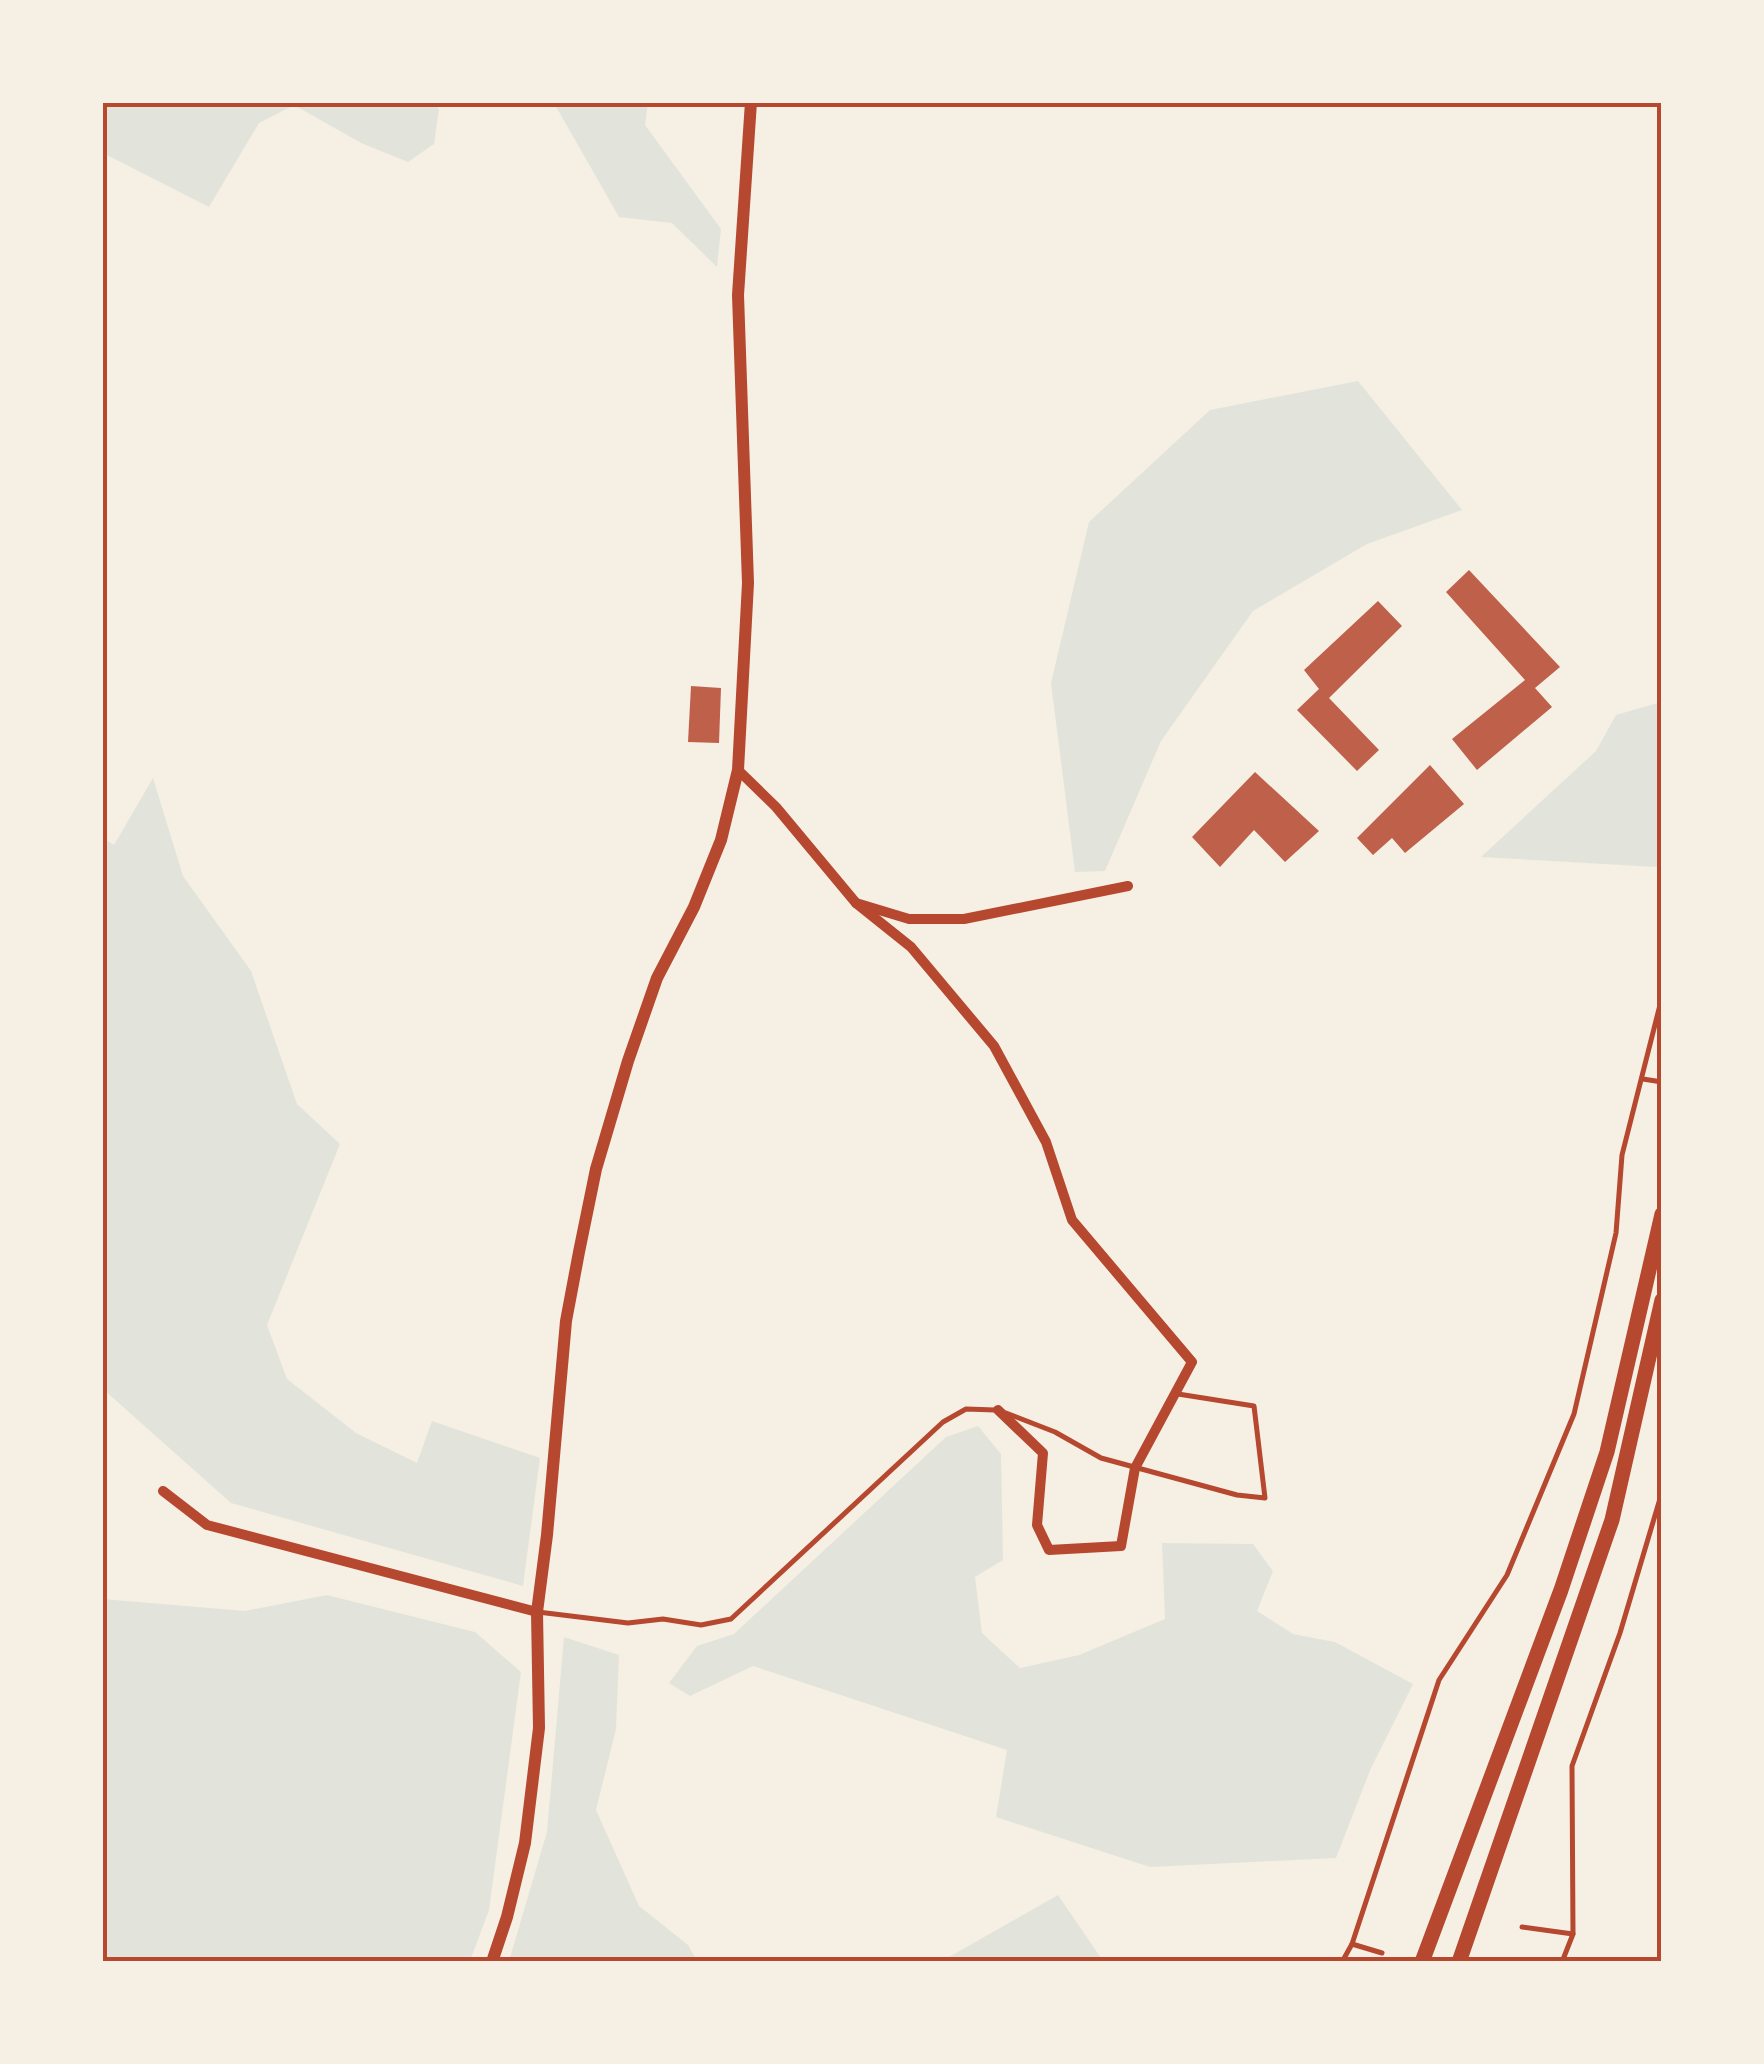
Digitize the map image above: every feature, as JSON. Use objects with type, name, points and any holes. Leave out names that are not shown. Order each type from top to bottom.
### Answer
[{"type":"main road","points":[[1422,1962],[1561,1590],[1607,1452],[1662,1214]]},
{"type":"main road","points":[[1459,1962],[1612,1520],[1662,1300]]},
{"type":"street","points":[[492,1962],[525,1842],[539,1728],[536,1612],[547,1535],[566,1321],[596,1169],[657,978],[694,907],[721,840],[738,770],[748,583],[738,296],[751,102]]},
{"type":"street","points":[[738,770],[776,806],[856,903],[911,947],[994,1046],[1046,1142],[1072,1220],[1192,1362],[1135,1468],[1121,1546],[1048,1550],[1037,1524],[1043,1453],[998,1410]]},
{"type":"street","points":[[856,903],[909,919],[964,920],[1128,886]]},
{"type":"street","points":[[163,1491],[207,1525],[536,1612]]},
{"type":"lane","points":[[1342,1962],[1352,1944],[1439,1680],[1507,1574],[1574,1414],[1616,1233],[1622,1155],[1662,997]]},
{"type":"lane","points":[[1643,1079],[1662,1082]]},
{"type":"lane","points":[[536,1612],[628,1623],[662,1619],[702,1625],[730,1618],[943,1422],[966,1410],[998,1410],[1056,1432],[1101,1458],[1237,1495],[1265,1498],[1254,1406],[1175,1393]]},
{"type":"lane","points":[[1562,1962],[1574,1934],[1572,1766],[1620,1632],[1662,1492]]},
{"type":"lane","points":[[1522,1927],[1574,1934]]},
{"type":"lane","points":[[1352,1944],[1382,1953]]},
{"type":"shaded area","points":[[103,103],[433,103],[439,109],[434,144],[408,162],[361,143],[294,105],[259,123],[209,207],[103,153]]},
{"type":"shaded area","points":[[554,103],[648,103],[645,125],[721,229],[717,267],[672,223],[619,217]]},
{"type":"shaded area","points":[[1358,381],[1462,510],[1367,544],[1253,611],[1161,741],[1105,871],[1075,872],[1051,683],[1089,522],[1210,410]]},
{"type":"shaded area","points":[[1661,702],[1662,807],[1657,867],[1481,857],[1596,751],[1616,715]]},
{"type":"shaded area","points":[[153,778],[183,876],[251,971],[297,1104],[340,1144],[267,1325],[287,1379],[356,1433],[417,1463],[432,1421],[540,1458],[523,1586],[231,1503],[103,1389],[103,838],[114,845]]},
{"type":"shaded area","points":[[978,1426],[1001,1454],[1003,1560],[975,1577],[982,1633],[1020,1668],[1079,1655],[1165,1619],[1162,1543],[1253,1544],[1273,1571],[1257,1611],[1293,1634],[1335,1642],[1413,1684],[1371,1768],[1336,1858],[1150,1867],[996,1817],[1007,1750],[753,1666],[690,1696],[669,1683],[697,1646],[734,1634],[946,1437]]},
{"type":"shaded area","points":[[327,1595],[475,1632],[521,1672],[489,1910],[470,1961],[103,1961],[103,1599],[245,1611]]},
{"type":"shaded area","points":[[564,1637],[619,1655],[616,1729],[596,1810],[639,1906],[688,1945],[697,1961],[509,1961],[547,1832]]},
{"type":"shaded area","points":[[1058,1895],[1103,1961],[942,1961]]},
{"type":"building","points":[[1469,570],[1560,667],[1535,688],[1552,707],[1477,770],[1452,739],[1525,680],[1446,592]]},
{"type":"building","points":[[1378,601],[1402,626],[1329,698],[1379,750],[1357,771],[1297,710],[1319,689],[1304,670]]},
{"type":"building","points":[[691,686],[721,688],[719,743],[688,742]]},
{"type":"building","points":[[1430,765],[1464,804],[1405,853],[1392,838],[1373,855],[1357,838]]},
{"type":"building","points":[[1255,772],[1319,831],[1285,862],[1254,830],[1220,867],[1192,837]]}]
